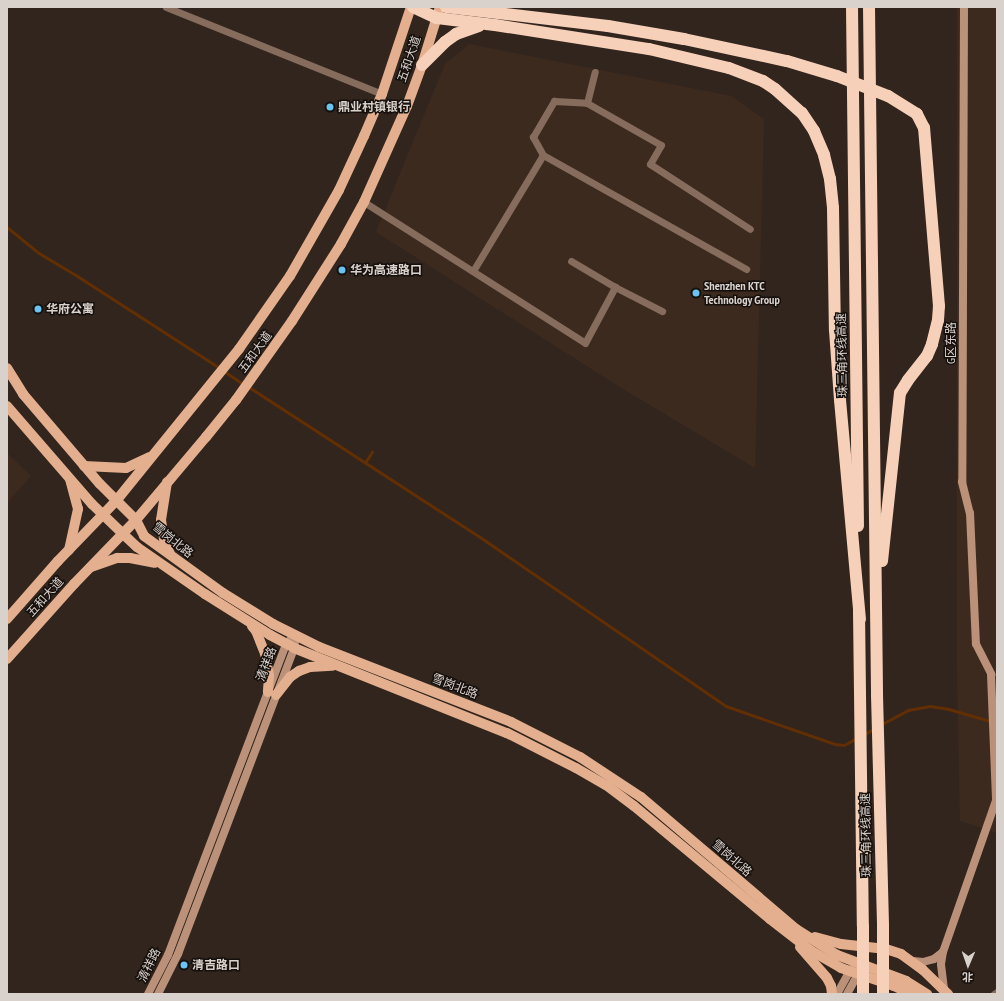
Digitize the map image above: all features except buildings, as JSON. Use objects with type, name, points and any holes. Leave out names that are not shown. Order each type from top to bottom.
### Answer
[{"type":"highway","points":[[412,7],[438,13],[632,30],[691,40],[787,61],[837,76],[888,96],[916,114],[924,128],[939,306],[938,320],[932,344],[927,356],[908,380],[900,393],[876,618]]},
{"type":"highway","points":[[446,7],[496,19],[703,61],[748,74],[775,89],[802,113],[814,131],[824,155],[830,179],[833,208],[836,330],[840,400],[860,619]]},
{"type":"highway","points":[[481,7],[496,19]]},
{"type":"highway","name":"珠三角环线高速","points":[[852,7],[861,703],[863,994]]},
{"type":"highway","points":[[869,7],[876,618]]},
{"type":"highway","points":[[422,65],[445,42],[456,34],[496,19]]},
{"type":"highway","points":[[629,46],[632,30]]},
{"type":"highway","name":"珠三角环线高速","points":[[876,618],[883,926],[883,994]]},
{"type":"main road","name":"五和大道","points":[[7,619],[102,514],[116,501],[239,348],[282,288],[312,240],[339,190],[382,94],[412,7]]},
{"type":"main road","name":"五和大道","points":[[7,659],[122,533],[136,520],[236,400],[264,362],[318,282],[364,202],[390,147],[422,65],[438,13]]},
{"type":"main road","name":"雪岗北路","points":[[7,368],[23,394],[84,466],[116,501],[136,520],[144,536],[172,558],[222,593],[319,647],[511,722],[580,757],[640,797],[793,932]]},
{"type":"main road","name":"雪岗北路","points":[[7,406],[102,514],[137,547],[248,621],[290,646],[507,733],[540,748],[600,782],[634,806],[793,932],[837,955],[855,970],[911,994]]},
{"type":"main road","points":[[84,466],[126,468],[153,455]]},
{"type":"main road","points":[[69,550],[78,508],[70,478]]},
{"type":"main road","points":[[167,482],[161,520],[165,544],[172,558]]},
{"type":"main road","points":[[90,568],[118,558],[144,560],[162,565]]},
{"type":"main road","points":[[248,621],[256,630],[265,653],[272,694]]},
{"type":"main road","points":[[272,694],[290,677],[299,671],[324,665],[340,666]]},
{"type":"main road","points":[[793,932],[826,941],[886,949],[901,954],[912,961],[946,992]]},
{"type":"main road","points":[[793,932],[827,978],[831,986],[832,994]]},
{"type":"main road","name":"雪岗北路","points":[[855,970],[906,981],[927,994]]},
{"type":"street","points":[[166,7],[382,94]]},
{"type":"street","name":"G区东路","points":[[964,7],[962,482],[970,513],[976,644],[994,675]]},
{"type":"street","points":[[587,103],[596,72]]},
{"type":"street","points":[[746,269],[543,155],[534,136],[554,101],[587,103],[661,145],[650,164],[750,229]]},
{"type":"street","points":[[472,271],[543,155]]},
{"type":"street","points":[[364,202],[585,343],[615,287]]},
{"type":"street","points":[[571,261],[615,287],[662,311]]},
{"type":"street","name":"清祥路","points":[[158,994],[178,954],[272,694],[295,635]]},
{"type":"street","points":[[946,992],[941,970],[943,952],[996,799],[992,700],[994,675]]},
{"type":"street","name":"清祥路","points":[[148,994],[170,950],[272,694]]},
{"type":"street","points":[[912,961],[924,962],[934,959],[943,952]]},
{"type":"street","points":[[837,994],[855,970]]},
{"type":"street","points":[[847,994],[855,970]]},
{"type":"shaded area","points":[[957,7],[997,7],[997,833],[960,821],[957,667]]},
{"type":"shaded area","points":[[469,44],[731,96],[764,119],[755,468],[623,389],[376,232],[445,64]]},
{"type":"shaded area","points":[[7,453],[31,476],[7,503]]},
{"type":"waterway","points":[[7,227],[39,253],[76,275],[220,368]]},
{"type":"waterway","points":[[224,371],[245,385]]},
{"type":"waterway","points":[[249,387],[486,541],[726,706],[835,744],[844,745],[857,738]]},
{"type":"waterway","points":[[365,463],[372,452]]},
{"type":"waterway","points":[[882,724],[908,710],[930,706],[949,709],[997,723]]},
{"type":"waterway","points":[[865,734],[875,728]]},
{"type":"place","name":"鼎业村镇银行","points":[[330,107]]},
{"type":"place","name":"华为高速路口","points":[[342,270]]},
{"type":"place","name":"Shenzhen KTC Technology Group","points":[[696,293]]},
{"type":"place","name":"华府公寓","points":[[38,309]]},
{"type":"place","name":"清吉路口","points":[[184,965]]}]
